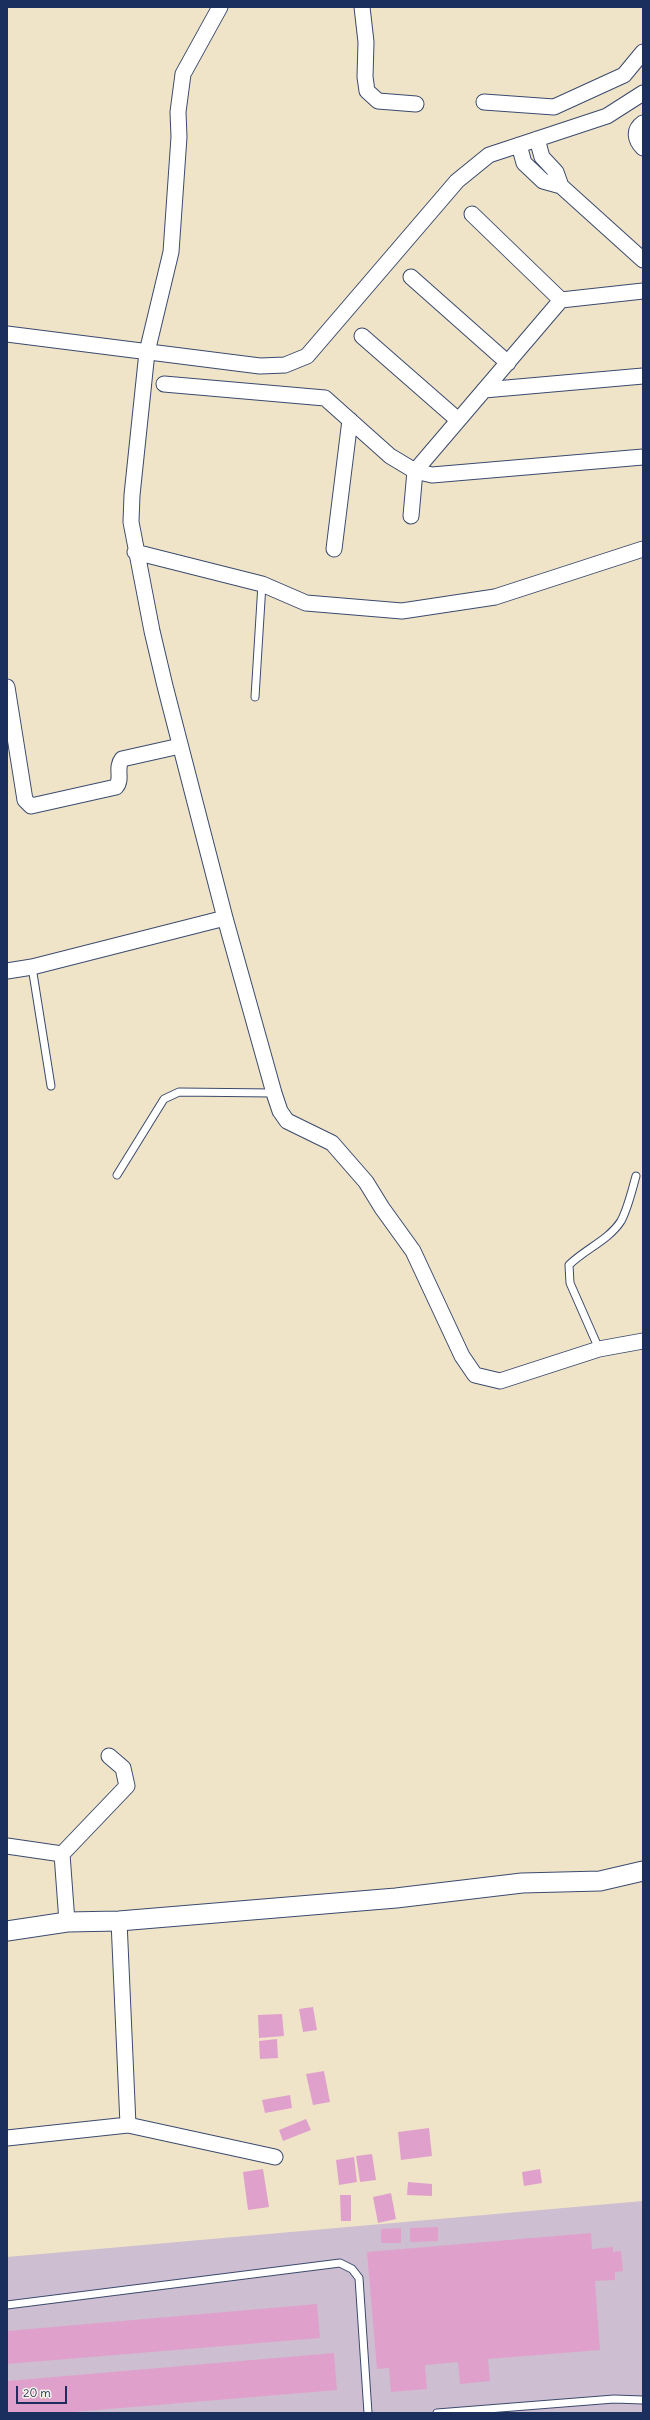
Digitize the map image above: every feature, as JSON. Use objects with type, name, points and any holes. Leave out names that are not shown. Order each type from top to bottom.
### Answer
[{"type":"street","points":[[220,7],[182,74],[178,112],[180,137],[171,252],[147,352],[132,495],[131,522],[152,632],[180,746],[225,918],[274,1093],[280,1111],[287,1121],[332,1143],[366,1182],[382,1208],[413,1251],[462,1356],[475,1375],[500,1381],[599,1349],[643,1341]]},
{"type":"street","points":[[362,7],[366,42],[365,77],[367,91],[378,101],[416,104]]},
{"type":"street","points":[[484,102],[554,107],[624,75],[643,52]]},
{"type":"street","points":[[7,334],[260,366],[285,365],[307,356],[457,181],[489,155],[607,116],[643,93]]},
{"type":"street","points":[[643,123],[639,126],[636,135],[637,142],[643,148]]},
{"type":"street","points":[[537,139],[542,157],[556,172],[561,186]]},
{"type":"street","points":[[519,145],[524,163],[543,181],[561,186],[643,260]]},
{"type":"street","points":[[472,214],[561,300]]},
{"type":"street","points":[[411,277],[508,363]]},
{"type":"street","points":[[411,516],[415,471],[561,300],[643,291]]},
{"type":"street","points":[[362,336],[458,420]]},
{"type":"street","points":[[484,390],[643,376]]},
{"type":"street","points":[[164,384],[326,398],[390,456],[415,471],[432,475],[643,457]]},
{"type":"street","points":[[334,549],[350,420]]},
{"type":"street","points":[[136,552],[262,584],[306,603],[402,611],[495,597],[643,549]]},
{"type":"street","points":[[7,687],[25,800],[31,806],[116,787],[119,781],[118,766],[122,759],[180,746]]},
{"type":"street","points":[[7,971],[32,967],[225,918]]},
{"type":"street","points":[[67,1922],[62,1854],[127,1786],[123,1768],[109,1756]]},
{"type":"street","points":[[7,1846],[62,1854]]},
{"type":"street","points":[[7,1930],[67,1922],[119,1921],[396,1898],[522,1883],[600,1881],[643,1871]]},
{"type":"street","points":[[119,1921],[128,2125]]},
{"type":"street","points":[[7,2138],[128,2125],[275,2156]]},
{"type":"lane","points":[[255,697],[262,584]]},
{"type":"lane","points":[[32,967],[51,1086]]},
{"type":"lane","points":[[117,1175],[164,1099],[170,1095],[179,1092],[274,1093]]},
{"type":"lane","points":[[599,1349],[570,1284],[569,1265],[581,1253],[604,1238],[621,1221],[636,1176]]},
{"type":"lane","points":[[7,2305],[263,2271],[340,2263],[352,2269],[359,2278],[368,2413]]},
{"type":"lane","points":[[437,2413],[614,2400],[643,2400]]},
{"type":"shaded area","points":[[643,2201],[643,2413],[7,2413],[7,2257]]},
{"type":"building","points":[[313,2007],[317,2030],[303,2032],[299,2009]]},
{"type":"building","points":[[282,2014],[284,2036],[259,2038],[258,2015]]},
{"type":"building","points":[[277,2039],[278,2058],[260,2059],[259,2041]]},
{"type":"building","points":[[324,2071],[330,2102],[313,2105],[306,2074]]},
{"type":"building","points":[[290,2095],[292,2108],[265,2113],[262,2100]]},
{"type":"building","points":[[306,2119],[311,2130],[283,2141],[279,2130]]},
{"type":"building","points":[[429,2128],[432,2156],[401,2160],[398,2132]]},
{"type":"building","points":[[372,2154],[376,2180],[360,2182],[356,2156]]},
{"type":"building","points":[[354,2157],[357,2182],[339,2185],[336,2160]]},
{"type":"building","points":[[263,2169],[269,2207],[248,2210],[243,2172]]},
{"type":"building","points":[[540,2169],[542,2183],[524,2186],[522,2172]]},
{"type":"building","points":[[408,2182],[432,2184],[432,2196],[407,2195]]},
{"type":"building","points":[[391,2193],[396,2219],[378,2223],[373,2197]]},
{"type":"building","points":[[340,2195],[351,2195],[351,2221],[341,2221]]},
{"type":"building","points":[[438,2227],[438,2241],[410,2242],[410,2228]]},
{"type":"building","points":[[401,2228],[401,2243],[381,2243],[381,2229]]},
{"type":"building","points":[[591,2233],[592,2249],[613,2247],[613,2252],[621,2251],[623,2271],[615,2272],[615,2280],[595,2281],[600,2350],[488,2359],[490,2381],[460,2384],[458,2362],[425,2365],[427,2389],[391,2392],[389,2368],[377,2369],[367,2252]]},
{"type":"building","points":[[317,2304],[320,2338],[7,2364],[7,2331]]},
{"type":"building","points":[[334,2353],[337,2390],[61,2413],[7,2413],[7,2381]]}]
